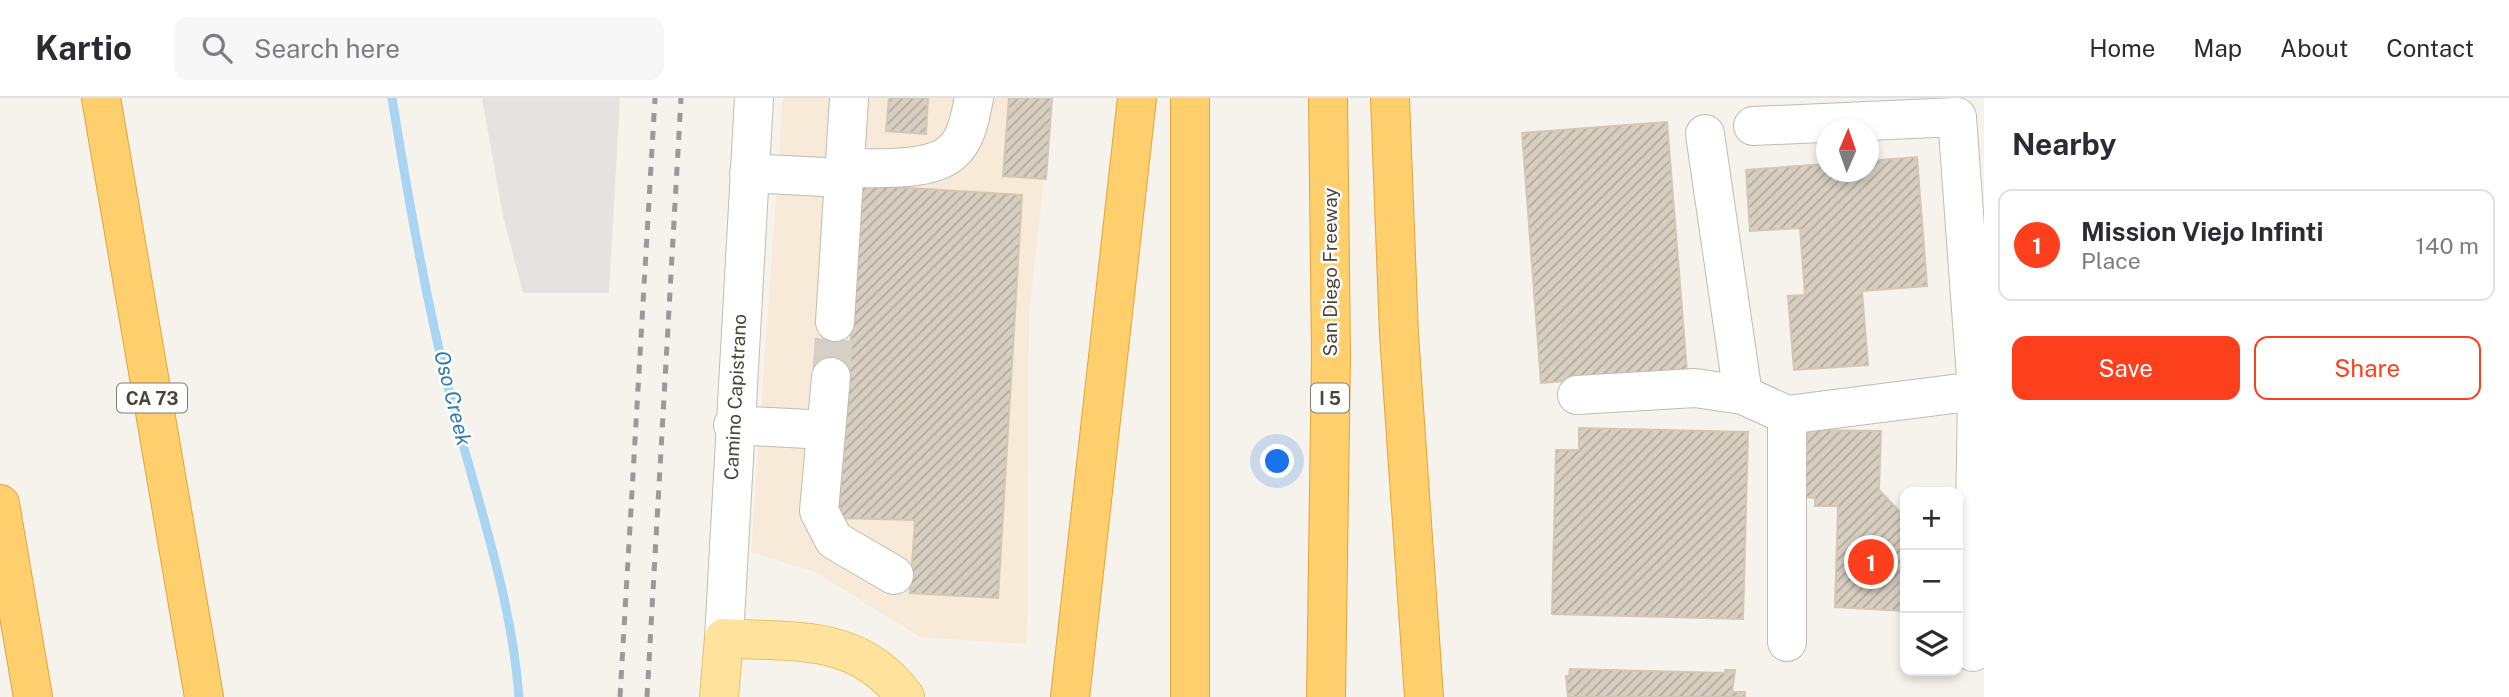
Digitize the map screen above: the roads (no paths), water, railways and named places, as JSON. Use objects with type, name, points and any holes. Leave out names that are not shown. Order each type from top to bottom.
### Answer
[{"type":"highway","name":"CA 73","points":[[101,98],[204,697]]},
{"type":"highway","points":[[1070,697],[1138,98]]},
{"type":"highway","points":[[1190,98],[1190,697]]},
{"type":"highway","name":"San Diego Freeway","points":[[1326,697],[1331,355],[1328,98]]},
{"type":"highway","points":[[1390,98],[1399,335],[1424,697]]},
{"type":"highway","points":[[0,504],[33,697]]},
{"type":"main road","name":"Camino Capistrano","points":[[719,697],[724,638]]},
{"type":"main road","points":[[724,638],[829,646],[864,657],[893,681],[905,697]]},
{"type":"street","name":"Camino Capistrano","points":[[724,638],[733,425],[754,98]]},
{"type":"street","points":[[835,321],[849,98]]},
{"type":"street","points":[[749,173],[843,173],[902,167],[950,154],[960,142],[969,123],[974,98]]},
{"type":"street","points":[[1753,126],[1956,117],[1977,311],[1980,390],[1973,652]]},
{"type":"street","points":[[1704,134],[1743,395]]},
{"type":"street","points":[[831,377],[819,511],[834,540],[894,575]]},
{"type":"street","points":[[1577,395],[1695,388],[1743,395],[1787,415],[1980,390]]},
{"type":"street","points":[[1787,415],[1787,642]]},
{"type":"street","points":[[733,425],[825,430]]},
{"type":"waterway","name":"Oso Creek","points":[[392,98],[432,318],[500,580],[515,658],[519,697]]},
{"type":"tunnel","points":[[831,377],[835,322]]},
{"type":"railway","points":[[620,697],[655,98]]},
{"type":"railway","points":[[647,697],[681,98]]},
{"type":"place","name":"Mission Viejo Infinti","points":[[1871,562]]}]
